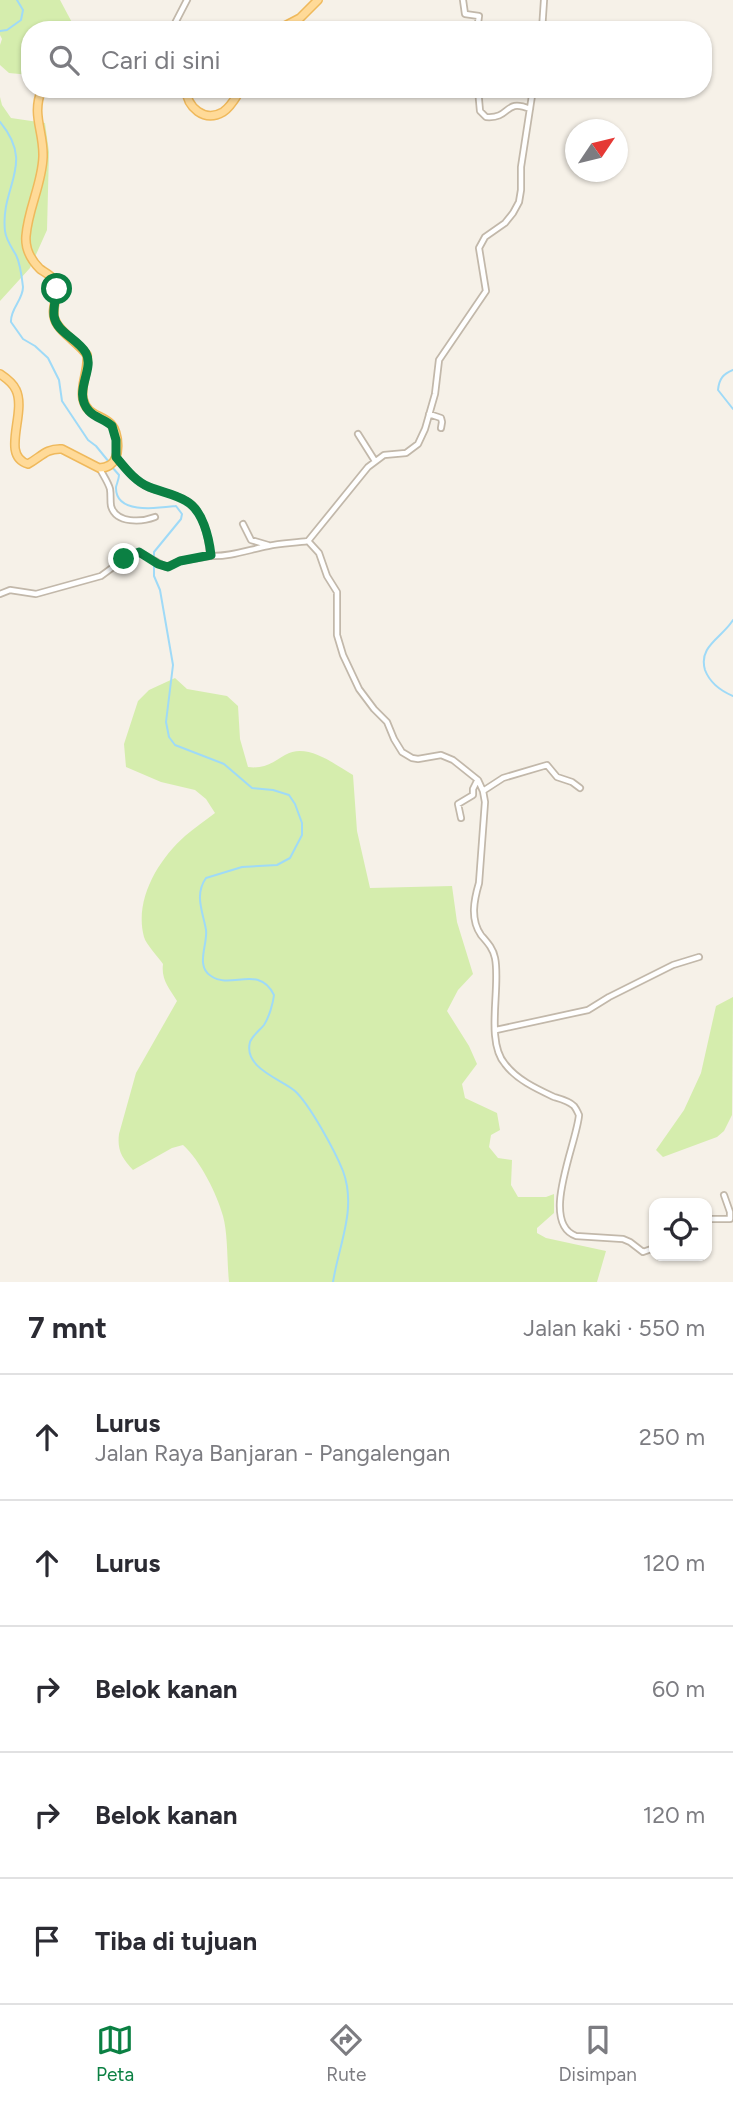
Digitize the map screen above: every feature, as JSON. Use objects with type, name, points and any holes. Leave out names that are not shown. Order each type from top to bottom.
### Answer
[{"type":"main road","points":[[294,21],[318,0]]},
{"type":"main road","points":[[0,374],[13,385],[18,395],[17,417],[10,445],[15,459],[28,464],[48,450],[62,449],[99,468],[110,465],[116,457],[117,449],[114,429],[107,421],[92,414],[83,400],[87,355],[56,323],[55,282],[34,262],[25,243],[27,223],[43,161],[36,107],[39,98]]},
{"type":"main road","points":[[187,98],[196,111],[211,116],[226,109],[234,98]]},
{"type":"street","points":[[177,21],[187,0]]},
{"type":"street","points":[[463,0],[464,13],[479,16],[478,21]]},
{"type":"street","points":[[543,21],[544,0]]},
{"type":"street","points":[[479,98],[480,111],[486,117],[498,117],[512,106],[530,109]]},
{"type":"street","points":[[0,594],[10,590],[36,594],[101,576],[139,552],[166,567],[180,561],[211,555],[230,555],[308,541],[375,461],[384,455],[400,454],[414,448],[422,437],[435,394],[439,360],[486,290],[480,244],[485,237],[505,223],[519,202],[521,167],[532,98]]},
{"type":"street","points":[[429,414],[441,418],[441,428]]},
{"type":"street","points":[[358,434],[375,461]]},
{"type":"street","points":[[116,457],[132,476],[149,487],[193,505],[203,525],[211,555]]},
{"type":"street","points":[[99,468],[109,488],[111,506],[115,513],[125,519],[137,521],[155,517]]},
{"type":"street","points":[[243,524],[251,540],[269,546]]},
{"type":"street","points":[[308,541],[319,553],[327,576],[337,592],[337,635],[343,655],[359,689],[387,722],[397,745],[412,758],[437,755],[447,757],[478,780],[483,791],[485,803],[474,917],[480,933],[496,958],[496,1030],[499,1055],[511,1071],[529,1084],[571,1104],[577,1111],[578,1121],[561,1187],[561,1223],[576,1236],[623,1239],[643,1252],[649,1250]]},
{"type":"street","points":[[483,791],[503,778],[547,765],[557,777],[580,788]]},
{"type":"street","points":[[461,818],[458,804],[473,795],[478,780]]},
{"type":"street","points":[[496,1030],[588,1010],[673,965],[699,957]]},
{"type":"street","points":[[712,1219],[730,1219],[724,1195]]},
{"type":"green space","points":[[0,0],[60,0],[71,21],[21,21],[21,74],[9,73],[0,65]]},
{"type":"green space","points":[[0,97],[11,118],[45,123],[49,152],[47,230],[30,268],[0,301]]},
{"type":"green space","points":[[175,678],[187,689],[227,696],[238,706],[240,739],[248,767],[263,766],[285,755],[302,751],[329,760],[353,775],[357,831],[370,888],[452,886],[457,922],[473,974],[458,990],[447,1011],[477,1064],[462,1084],[465,1098],[497,1113],[500,1130],[491,1135],[489,1147],[498,1158],[512,1160],[511,1185],[518,1197],[546,1197],[554,1194],[554,1213],[537,1228],[537,1233],[546,1238],[606,1251],[597,1282],[229,1282],[223,1216],[217,1198],[196,1159],[183,1145],[172,1148],[133,1170],[126,1162],[121,1154],[119,1134],[136,1073],[177,1001],[164,979],[163,964],[144,937],[142,909],[145,895],[158,869],[175,846],[215,813],[206,799],[195,790],[161,782],[126,767],[124,744],[138,701],[149,690]]},
{"type":"green space","points":[[733,997],[732,1115],[724,1131],[717,1137],[663,1157],[656,1150],[684,1110],[701,1073],[716,1006]]},
{"type":"waterway","points":[[0,31],[7,30],[21,20],[23,10],[17,0]]},
{"type":"waterway","points":[[0,122],[15,151],[16,164],[7,201],[5,231],[19,262],[23,287],[11,322],[23,339],[48,358],[59,380],[62,401],[88,440],[109,462]]},
{"type":"waterway","points":[[733,370],[722,377],[718,390],[733,409]]},
{"type":"waterway","points":[[112,467],[119,475],[116,487],[123,502],[139,508],[176,506],[182,514],[181,519],[154,552],[154,576],[160,590],[173,665],[166,722],[169,737],[175,745],[224,764],[252,788],[289,795],[302,823],[302,835],[290,858],[277,865],[242,867],[206,878],[200,897],[206,930],[203,961],[206,972],[219,980],[261,981],[274,995],[268,1018],[251,1040],[249,1051],[257,1066],[295,1091],[301,1098],[322,1129],[343,1171],[347,1185],[348,1213],[333,1282]]},
{"type":"waterway","points":[[733,620],[708,648],[704,662],[707,675],[713,683],[733,696]]},
{"type":"route","points":[[57,289],[54,314],[56,323],[83,349],[88,359],[82,394],[85,406],[92,414],[112,426],[116,440],[116,457],[132,476],[149,487],[187,501],[195,508],[211,555],[180,561],[168,567],[163,567],[139,552],[124,559]]}]
